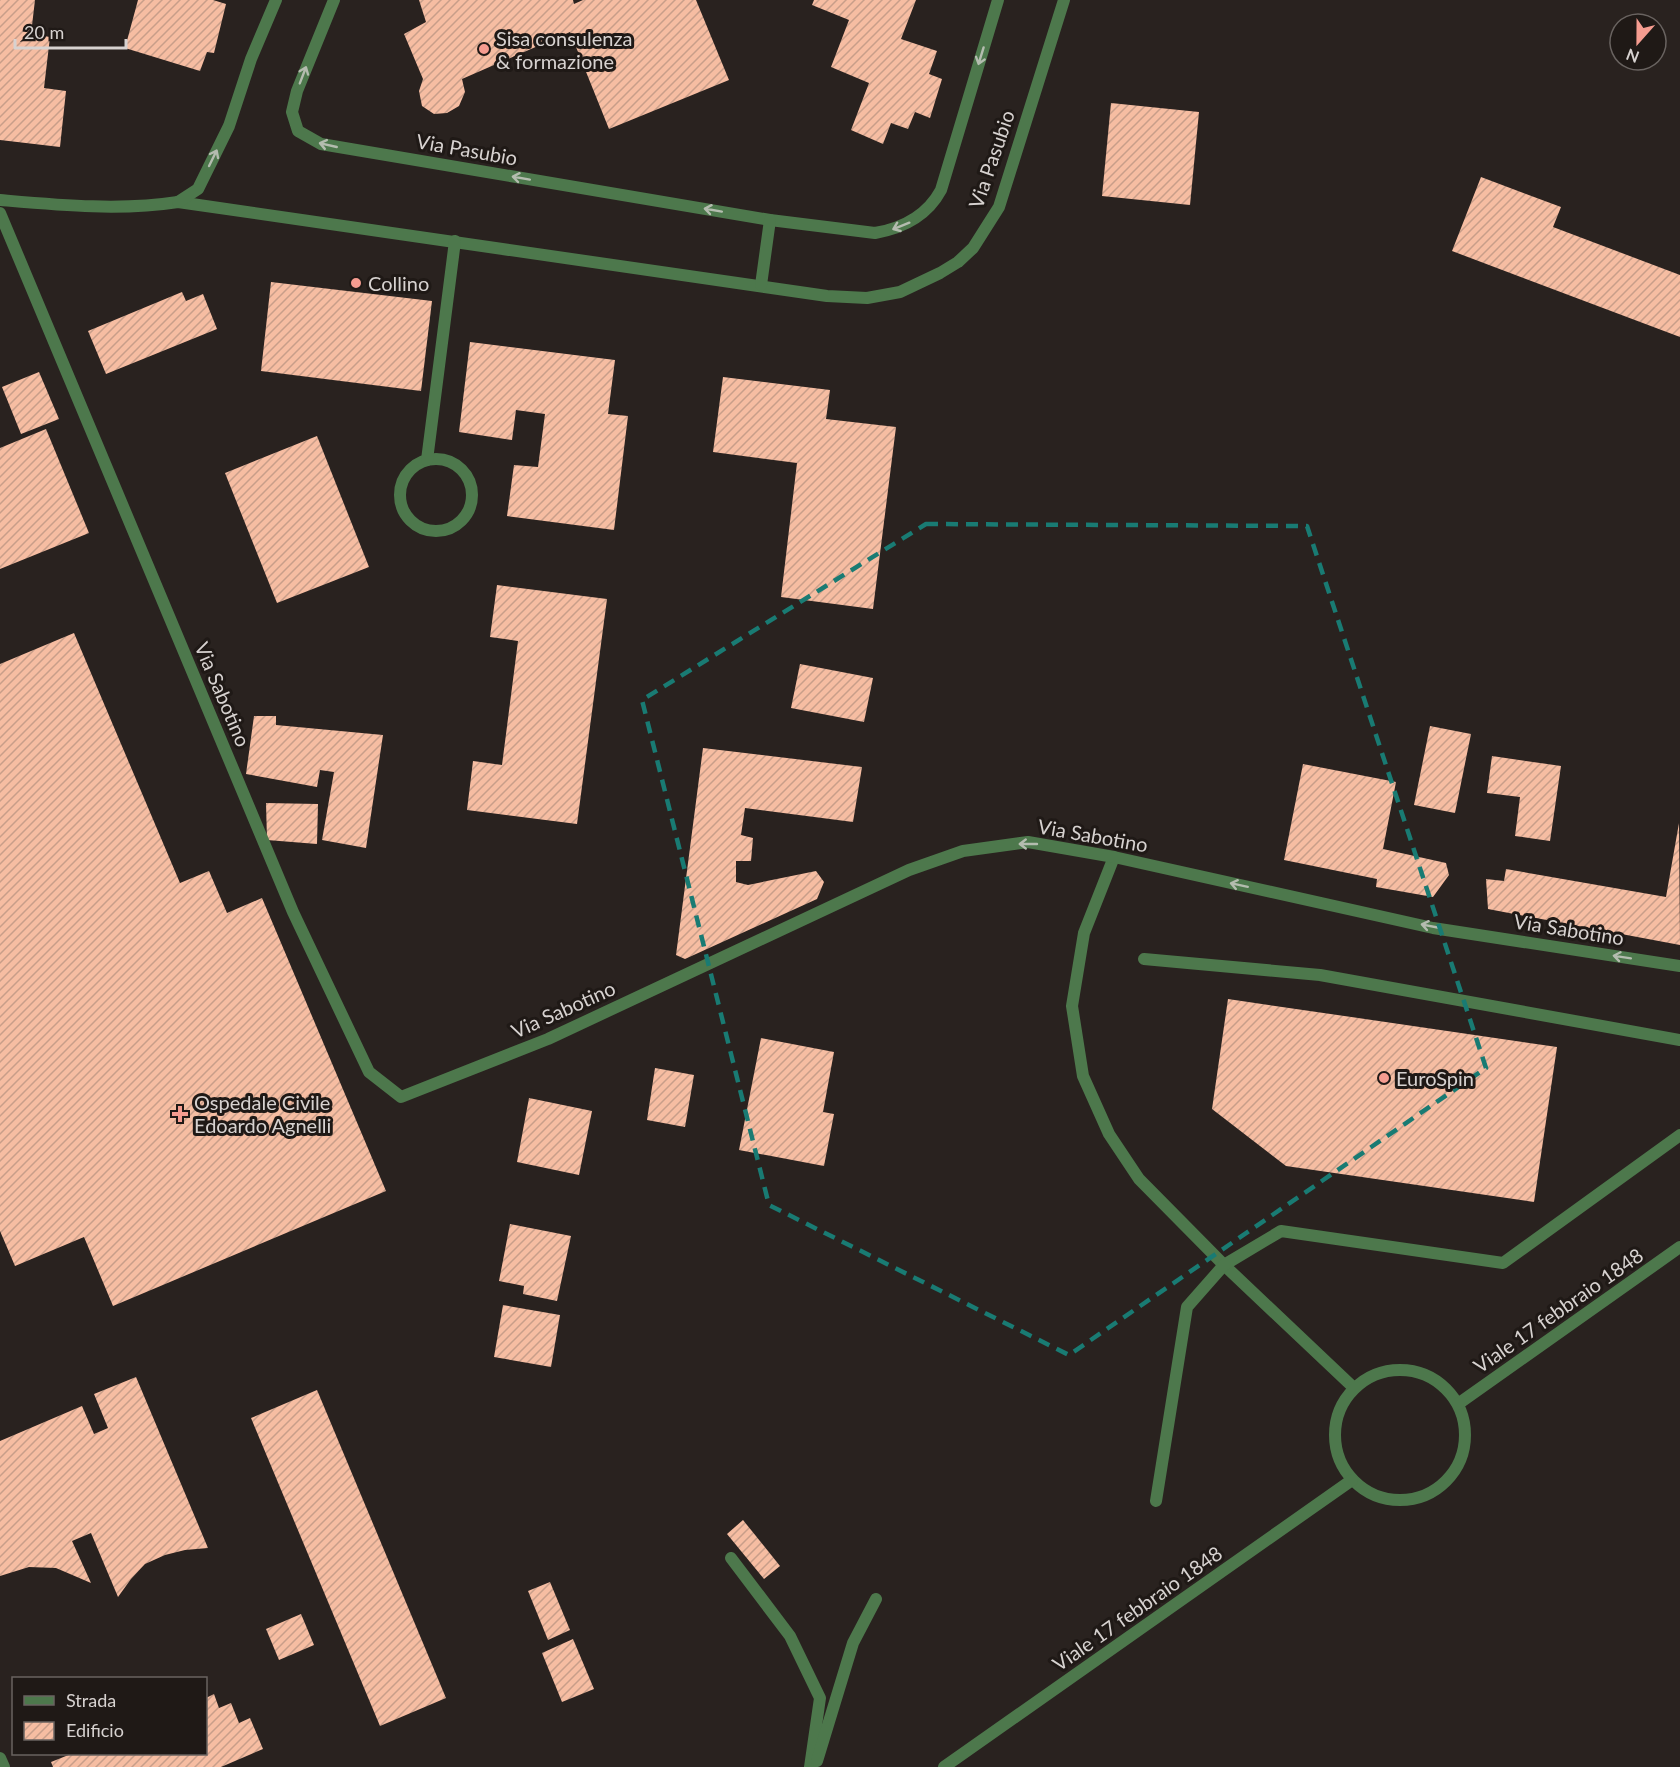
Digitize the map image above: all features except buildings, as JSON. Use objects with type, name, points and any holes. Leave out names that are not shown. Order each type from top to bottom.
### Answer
[{"type":"street","points":[[178,202],[198,189],[229,126],[251,59],[276,0]]},
{"type":"street","name":"Via Pasubio","points":[[334,0],[297,91],[292,112],[298,131],[321,144],[770,220],[875,233],[908,223],[922,215],[936,200],[941,190],[998,0]]},
{"type":"street","name":"Via Pasubio","points":[[0,200],[65,206],[157,206],[178,202],[827,296],[867,298],[900,292],[958,262],[973,248],[999,207],[1064,0]]},
{"type":"street","name":"Via Sabotino","points":[[0,213],[293,912],[369,1072],[401,1097],[548,1039],[909,870],[963,851],[1028,842],[1114,857],[1433,927],[1680,966]]},
{"type":"street","points":[[761,285],[770,220]]},
{"type":"street","points":[[427,460],[455,241]]},
{"type":"street","points":[[439,459],[450,462],[468,477],[472,488],[469,511],[462,521],[452,528],[429,531],[409,519],[403,509],[400,496],[402,484],[407,474],[416,465],[427,460],[439,459]]},
{"type":"street","points":[[1114,857],[1084,933],[1072,1006],[1083,1076],[1108,1134],[1139,1179],[1224,1265],[1354,1388]]},
{"type":"street","points":[[1144,959],[1320,975],[1680,1040]]},
{"type":"street","points":[[1156,1501],[1187,1307],[1224,1265],[1281,1231],[1503,1263],[1680,1135]]},
{"type":"street","name":"Viale 17 febbraio 1848","points":[[1458,1404],[1680,1247]]},
{"type":"street","points":[[1389,1371],[1410,1371],[1429,1377],[1445,1388],[1458,1404],[1464,1424],[1464,1445],[1458,1465],[1446,1482],[1429,1494],[1409,1500],[1388,1499],[1369,1493],[1352,1480],[1341,1463],[1335,1444],[1335,1424],[1342,1405],[1354,1388],[1370,1377],[1389,1371]]},
{"type":"street","name":"Viale 17 febbraio 1848","points":[[944,1767],[1352,1480]]},
{"type":"street","points":[[731,1558],[790,1636],[820,1698],[810,1767]]},
{"type":"street","points":[[815,1767],[853,1643],[876,1599]]},
{"type":"street","points":[[0,1758],[4,1767]]},
{"type":"highlighted area","points":[[926,524],[1307,526],[1486,1068],[1069,1355],[769,1205],[642,700]]},
{"type":"place","name":"Sisa consulenza & formazione","points":[[484,49]]},
{"type":"place","name":"Collino","points":[[356,283]]},
{"type":"place","name":"EuroSpin","points":[[1384,1078]]},
{"type":"place","name":"Ospedale Civile Edoardo Agnelli","points":[[180,1114]]}]
